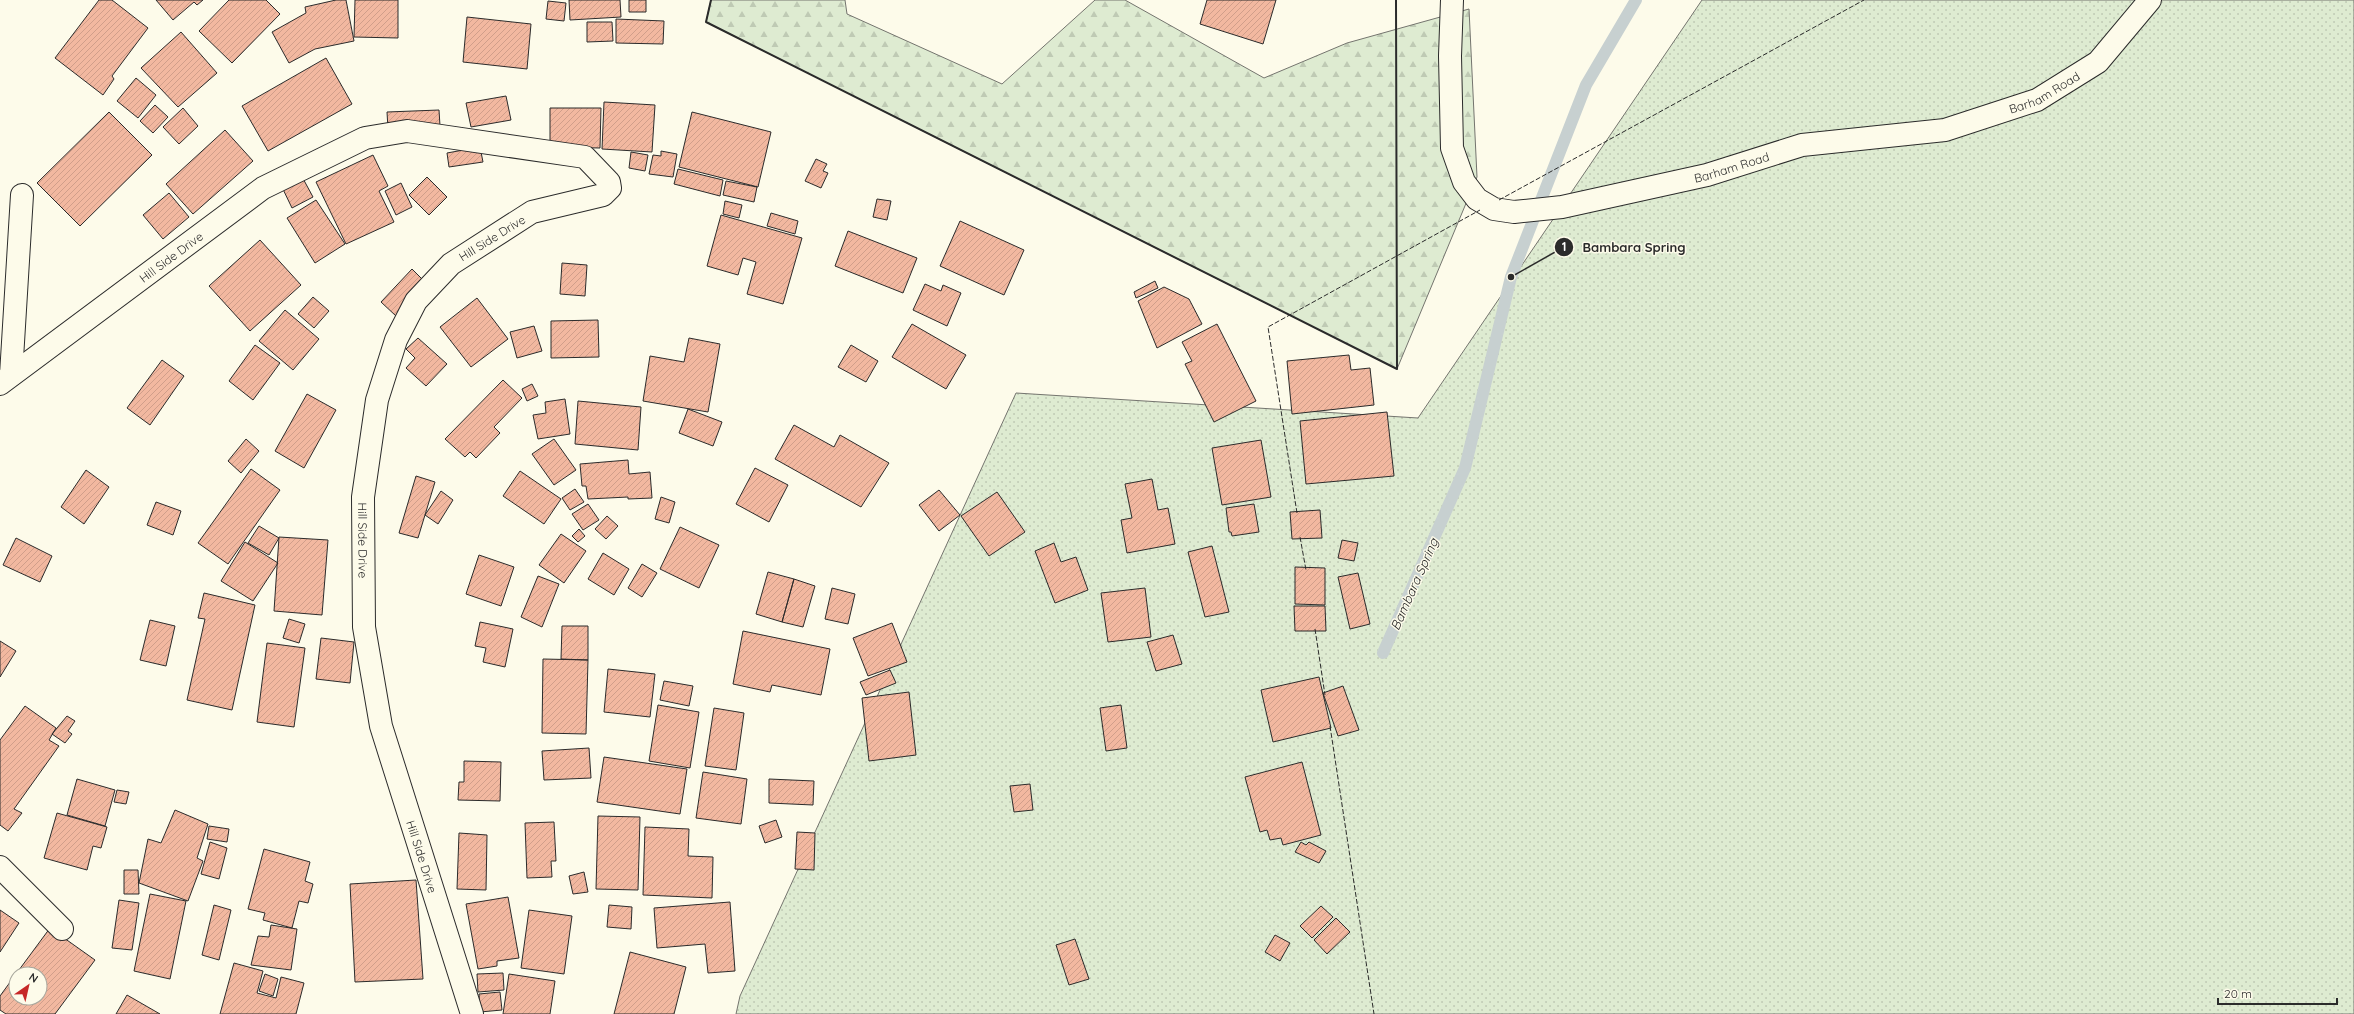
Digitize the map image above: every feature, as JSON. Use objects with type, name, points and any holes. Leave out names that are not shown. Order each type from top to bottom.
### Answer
[{"type":"street","name":"Barham Road","points":[[1452,0],[1450,56],[1452,148],[1464,182],[1477,199],[1494,209],[1514,212],[1562,207],[1707,175],[1802,145],[1945,130],[2037,100],[2098,62],[2150,0]]},
{"type":"street","name":"Hill Side Drive","points":[[6,380],[262,188],[365,138],[407,131],[585,157],[609,182],[610,188],[603,195],[532,212],[451,264],[416,301],[396,340],[377,400],[363,497],[364,627],[381,726],[472,1014]]},
{"type":"street","points":[[6,380],[22,194]]},
{"type":"street","points":[[0,867],[62,929]]},
{"type":"green space","points":[[711,0],[845,0],[847,14],[1002,84],[1095,0],[1125,0],[1264,78],[1347,43],[1469,9],[1477,177],[1397,369],[706,22]]},
{"type":"green space","points":[[1702,0],[2354,0],[2354,1014],[736,1014],[740,996],[1016,393],[1418,418]]},
{"type":"building","points":[[99,0],[112,0],[148,28],[112,76],[114,79],[103,95],[55,58]]},
{"type":"building","points":[[156,0],[203,0],[197,5],[194,2],[173,20]]},
{"type":"building","points":[[229,0],[266,0],[280,14],[232,63],[199,31]]},
{"type":"building","points":[[336,0],[346,0],[354,41],[315,49],[289,63],[272,32],[306,13],[305,7]]},
{"type":"building","points":[[355,0],[398,0],[398,38],[354,37]]},
{"type":"building","points":[[569,0],[620,0],[621,17],[570,20]]},
{"type":"building","points":[[629,0],[646,0],[646,12],[629,12]]},
{"type":"building","points":[[1207,0],[1276,0],[1263,44],[1200,24]]},
{"type":"building","points":[[548,1],[566,3],[564,21],[546,19]]},
{"type":"building","points":[[467,17],[531,24],[527,69],[463,62]]},
{"type":"building","points":[[616,19],[664,21],[663,44],[616,43]]},
{"type":"building","points":[[587,22],[612,22],[613,41],[587,42]]},
{"type":"building","points":[[181,32],[217,73],[178,107],[141,68]]},
{"type":"building","points":[[326,58],[352,104],[268,151],[242,106]]},
{"type":"building","points":[[136,78],[156,95],[138,118],[117,101]]},
{"type":"building","points":[[506,96],[511,120],[471,127],[466,103]]},
{"type":"building","points":[[604,102],[655,105],[652,152],[602,149]]},
{"type":"building","points":[[155,105],[168,117],[153,133],[140,121]]},
{"type":"building","points":[[183,108],[198,126],[179,144],[163,127]]},
{"type":"building","points":[[550,108],[601,108],[600,148],[550,147]]},
{"type":"building","points":[[439,110],[440,126],[388,129],[387,112]]},
{"type":"building","points":[[109,112],[152,155],[80,226],[37,183]]},
{"type":"building","points":[[692,112],[771,132],[758,187],[679,167]]},
{"type":"building","points":[[225,130],[253,161],[193,214],[166,184]]},
{"type":"building","points":[[480,147],[483,162],[449,167],[447,153]]},
{"type":"building","points":[[661,151],[677,154],[673,177],[649,174],[653,155],[661,156]]},
{"type":"building","points":[[631,152],[648,155],[645,171],[629,168]]},
{"type":"building","points":[[373,155],[388,186],[379,191],[394,222],[346,244],[316,182]]},
{"type":"building","points":[[816,159],[827,164],[823,171],[828,173],[821,188],[805,181]]},
{"type":"building","points":[[678,169],[723,180],[720,196],[674,184]]},
{"type":"building","points":[[300,173],[313,197],[292,208],[280,183]]},
{"type":"building","points":[[427,177],[447,197],[429,215],[409,195]]},
{"type":"building","points":[[726,181],[757,187],[754,202],[723,195]]},
{"type":"building","points":[[401,183],[412,207],[396,215],[385,191]]},
{"type":"building","points":[[169,193],[189,217],[163,239],[143,215]]},
{"type":"building","points":[[877,199],[891,201],[887,220],[873,217]]},
{"type":"building","points":[[316,200],[345,244],[315,263],[287,218]]},
{"type":"building","points":[[725,201],[742,205],[739,218],[723,214]]},
{"type":"building","points":[[771,213],[798,221],[795,234],[767,226]]},
{"type":"building","points":[[721,215],[802,238],[783,304],[747,294],[756,262],[743,258],[738,275],[707,266]]},
{"type":"building","points":[[960,221],[1024,250],[1004,295],[940,266]]},
{"type":"building","points":[[848,231],[917,258],[903,293],[835,266]]},
{"type":"building","points":[[260,240],[301,285],[250,331],[209,286]]},
{"type":"building","points":[[562,263],[587,265],[585,296],[560,294]]},
{"type":"building","points":[[412,269],[427,284],[396,316],[381,302]]},
{"type":"building","points":[[1155,281],[1158,288],[1136,298],[1134,292]]},
{"type":"building","points":[[925,284],[941,291],[943,285],[961,293],[947,326],[913,310]]},
{"type":"building","points":[[1164,287],[1189,299],[1202,324],[1157,348],[1138,301]]},
{"type":"building","points":[[313,297],[329,311],[314,328],[298,314]]},
{"type":"building","points":[[477,298],[508,339],[471,367],[440,327]]},
{"type":"building","points":[[285,310],[319,339],[293,370],[259,341]]},
{"type":"building","points":[[598,320],[599,357],[551,358],[551,321]]},
{"type":"building","points":[[912,324],[966,355],[946,389],[892,357]]},
{"type":"building","points":[[1217,324],[1256,401],[1214,422],[1185,364],[1192,361],[1182,342]]},
{"type":"building","points":[[534,326],[542,351],[517,358],[510,332]]},
{"type":"building","points":[[418,338],[447,364],[426,386],[406,368],[415,358],[406,349]]},
{"type":"building","points":[[689,338],[720,344],[708,412],[643,401],[650,356],[684,362]]},
{"type":"building","points":[[255,345],[280,363],[253,400],[229,381]]},
{"type":"building","points":[[851,345],[878,361],[866,382],[838,367]]},
{"type":"building","points":[[1349,355],[1351,370],[1370,368],[1374,405],[1292,414],[1287,361]]},
{"type":"building","points":[[162,360],[184,376],[150,425],[127,408]]},
{"type":"building","points":[[503,380],[522,398],[494,427],[500,433],[476,458],[470,452],[465,457],[445,439]]},
{"type":"building","points":[[532,384],[538,396],[527,401],[522,389]]},
{"type":"building","points":[[307,394],[336,410],[304,468],[275,451]]},
{"type":"building","points":[[565,399],[570,434],[538,439],[533,415],[546,413],[545,402]]},
{"type":"building","points":[[578,401],[641,407],[638,450],[575,444]]},
{"type":"building","points":[[688,409],[722,422],[713,446],[679,433]]},
{"type":"building","points":[[1387,412],[1394,476],[1306,484],[1300,421]]},
{"type":"building","points":[[794,425],[834,447],[840,435],[889,463],[861,507],[775,459]]},
{"type":"building","points":[[246,439],[259,451],[241,473],[228,461]]},
{"type":"building","points":[[554,439],[576,470],[554,485],[532,454]]},
{"type":"building","points":[[1261,440],[1271,497],[1222,505],[1212,448]]},
{"type":"building","points":[[628,460],[629,474],[650,472],[652,498],[628,499],[628,497],[588,499],[586,486],[582,486],[580,464]]},
{"type":"building","points":[[755,468],[788,485],[769,522],[736,504]]},
{"type":"building","points":[[251,469],[280,490],[228,564],[198,543]]},
{"type":"building","points":[[86,470],[109,487],[84,524],[61,507]]},
{"type":"building","points":[[520,471],[561,499],[544,524],[503,496]]},
{"type":"building","points":[[416,476],[435,482],[418,538],[399,533]]},
{"type":"building","points":[[1152,479],[1158,510],[1168,508],[1175,544],[1127,553],[1121,520],[1132,518],[1125,484]]},
{"type":"building","points":[[575,489],[584,502],[570,510],[562,498]]},
{"type":"building","points":[[939,490],[960,515],[939,531],[919,505]]},
{"type":"building","points":[[441,491],[453,500],[438,524],[425,515]]},
{"type":"building","points":[[997,492],[1025,532],[989,556],[961,516]]},
{"type":"building","points":[[661,497],[675,502],[669,523],[655,519]]},
{"type":"building","points":[[156,502],[181,511],[173,535],[147,525]]},
{"type":"building","points":[[588,504],[599,520],[583,530],[572,514]]},
{"type":"building","points":[[1254,504],[1259,532],[1232,536],[1231,532],[1229,532],[1226,508]]},
{"type":"building","points":[[1320,510],[1322,538],[1292,539],[1290,512]]},
{"type":"building","points":[[607,516],[618,526],[606,539],[595,529]]},
{"type":"building","points":[[259,526],[279,538],[269,555],[248,543]]},
{"type":"building","points":[[680,527],[719,545],[699,588],[660,569]]},
{"type":"building","points":[[579,529],[585,536],[578,542],[572,536]]},
{"type":"building","points":[[561,534],[586,551],[564,583],[539,565]]},
{"type":"building","points":[[279,537],[328,540],[322,615],[274,611]]},
{"type":"building","points":[[16,538],[52,556],[40,582],[3,565]]},
{"type":"building","points":[[1342,540],[1358,543],[1354,561],[1338,558]]},
{"type":"building","points":[[245,542],[278,563],[253,601],[221,581]]},
{"type":"building","points":[[1054,543],[1061,562],[1076,557],[1088,590],[1055,603],[1035,551]]},
{"type":"building","points":[[1212,546],[1229,612],[1205,617],[1188,552]]},
{"type":"building","points":[[603,553],[629,569],[614,595],[588,579]]},
{"type":"building","points":[[479,555],[514,567],[501,606],[466,594]]},
{"type":"building","points":[[642,564],[657,573],[642,597],[628,588]]},
{"type":"building","points":[[1295,567],[1325,568],[1325,605],[1295,604]]},
{"type":"building","points":[[768,572],[794,579],[782,622],[756,614]]},
{"type":"building","points":[[1358,573],[1370,624],[1350,629],[1338,577]]},
{"type":"building","points":[[538,576],[559,584],[542,627],[521,617]]},
{"type":"building","points":[[794,579],[815,586],[803,627],[782,622]]},
{"type":"building","points":[[832,588],[855,594],[848,624],[825,619]]},
{"type":"building","points":[[1145,588],[1151,637],[1108,642],[1101,593]]},
{"type":"building","points":[[204,593],[255,605],[232,710],[187,700],[205,619],[198,618]]},
{"type":"building","points":[[1294,606],[1325,606],[1326,631],[1295,631]]},
{"type":"building","points":[[289,619],[305,624],[299,643],[283,638]]},
{"type":"building","points":[[150,620],[175,626],[166,666],[140,660]]},
{"type":"building","points":[[480,622],[513,629],[505,667],[483,662],[486,648],[475,646]]},
{"type":"building","points":[[892,623],[907,662],[868,676],[853,638]]},
{"type":"building","points":[[562,626],[588,626],[588,660],[561,659]]},
{"type":"building","points":[[743,631],[830,649],[821,695],[772,685],[770,692],[733,684]]},
{"type":"building","points":[[1173,635],[1182,664],[1156,671],[1147,642]]},
{"type":"building","points":[[321,638],[354,642],[350,683],[316,679]]},
{"type":"building","points":[[0,641],[16,651],[0,677]]},
{"type":"building","points":[[267,643],[305,648],[294,727],[257,722]]},
{"type":"building","points":[[543,659],[588,660],[586,734],[542,733]]},
{"type":"building","points":[[608,669],[655,674],[650,717],[604,712]]},
{"type":"building","points":[[890,670],[896,683],[866,695],[860,682]]},
{"type":"building","points":[[1319,677],[1331,728],[1273,742],[1261,690]]},
{"type":"building","points":[[664,681],[693,686],[689,706],[660,700]]},
{"type":"building","points":[[1343,686],[1359,730],[1338,736],[1323,693]]},
{"type":"building","points":[[909,692],[916,755],[869,761],[862,698]]},
{"type":"building","points":[[658,705],[699,712],[690,768],[649,761]]},
{"type":"building","points":[[1121,705],[1127,748],[1106,751],[1100,708]]},
{"type":"building","points":[[25,706],[56,728],[49,740],[59,746],[14,809],[22,813],[8,831],[0,825],[0,740]]},
{"type":"building","points":[[714,708],[744,713],[736,770],[705,766]]},
{"type":"building","points":[[67,716],[75,721],[68,731],[72,734],[65,743],[52,734]]},
{"type":"building","points":[[589,748],[591,778],[544,780],[542,751]]},
{"type":"building","points":[[604,757],[687,769],[680,814],[597,802]]},
{"type":"building","points":[[464,761],[501,762],[500,801],[458,800],[459,782],[464,782]]},
{"type":"building","points":[[1302,762],[1321,835],[1283,845],[1281,838],[1270,840],[1267,830],[1260,832],[1245,777]]},
{"type":"building","points":[[703,772],[747,779],[741,824],[696,818]]},
{"type":"building","points":[[77,779],[115,790],[105,826],[67,815]]},
{"type":"building","points":[[769,779],[814,781],[813,805],[769,803]]},
{"type":"building","points":[[1030,784],[1033,810],[1014,812],[1010,786]]},
{"type":"building","points":[[117,790],[129,792],[126,804],[114,802]]},
{"type":"building","points":[[175,810],[208,824],[197,858],[203,861],[188,901],[139,883],[148,839],[161,843]]},
{"type":"building","points":[[57,813],[107,827],[101,848],[93,846],[87,870],[44,858]]},
{"type":"building","points":[[598,816],[640,817],[638,890],[596,889]]},
{"type":"building","points":[[776,820],[782,837],[765,843],[759,826]]},
{"type":"building","points":[[554,822],[556,861],[551,861],[552,877],[527,878],[525,823]]},
{"type":"building","points":[[209,826],[229,829],[227,842],[207,839]]},
{"type":"building","points":[[645,827],[689,829],[688,856],[713,857],[712,898],[643,895]]},
{"type":"building","points":[[797,832],[815,833],[814,870],[795,869]]},
{"type":"building","points":[[459,833],[487,835],[486,890],[457,889]]},
{"type":"building","points":[[210,842],[227,848],[219,879],[201,874]]},
{"type":"building","points":[[1301,842],[1306,845],[1309,842],[1326,851],[1319,863],[1295,852]]},
{"type":"building","points":[[264,849],[310,862],[305,881],[313,884],[308,903],[299,901],[292,928],[263,920],[265,913],[248,909]]},
{"type":"building","points":[[124,870],[138,870],[139,894],[124,894]]},
{"type":"building","points":[[584,872],[588,892],[573,894],[569,876]]},
{"type":"building","points":[[416,880],[423,979],[355,982],[350,884]]},
{"type":"building","points":[[150,894],[186,901],[170,979],[134,971]]},
{"type":"building","points":[[508,897],[519,958],[497,961],[497,966],[478,969],[466,904]]},
{"type":"building","points":[[119,900],[139,903],[132,950],[112,948]]},
{"type":"building","points":[[730,902],[735,971],[708,973],[705,944],[657,948],[654,908]]},
{"type":"building","points":[[214,905],[231,910],[219,960],[202,955]]},
{"type":"building","points":[[609,905],[632,907],[631,929],[607,927]]},
{"type":"building","points":[[1321,906],[1333,917],[1312,938],[1300,926]]},
{"type":"building","points":[[0,910],[19,923],[0,952]]},
{"type":"building","points":[[529,910],[572,916],[564,974],[521,968]]},
{"type":"building","points":[[1336,918],[1350,932],[1327,954],[1314,940]]},
{"type":"building","points":[[271,925],[297,929],[291,970],[251,965],[258,936],[269,937]]},
{"type":"building","points":[[50,928],[95,960],[55,1014],[6,1014],[0,1010],[0,996],[8,985],[8,1006],[48,1006],[48,966],[22,966]]},
{"type":"building","points":[[1275,935],[1290,943],[1280,961],[1265,952]]},
{"type":"building","points":[[1075,939],[1089,979],[1069,985],[1056,945]]},
{"type":"building","points":[[630,952],[686,967],[674,1014],[614,1014]]},
{"type":"building","points":[[234,963],[263,971],[257,993],[276,998],[281,977],[304,983],[296,1014],[220,1014]]},
{"type":"building","points":[[503,973],[504,990],[478,992],[477,974]]},
{"type":"building","points":[[265,974],[278,979],[273,996],[259,991]]},
{"type":"building","points":[[509,974],[555,981],[550,1014],[503,1014]]},
{"type":"building","points":[[500,992],[502,1010],[480,1012],[479,994]]},
{"type":"building","points":[[127,995],[160,1014],[116,1014]]},
{"type":"waterway","name":"Bambara Spring","points":[[1383,653],[1465,468],[1511,277],[1586,85],[1636,0]]},
{"type":"fence","points":[[1499,200],[1864,0]]},
{"type":"fence","points":[[1297,513],[1268,327],[1480,210]]},
{"type":"fence","points":[[1300,537],[1306,570]]},
{"type":"fence","points":[[1315,629],[1325,695]]},
{"type":"fence","points":[[1330,726],[1374,1014]]},
{"type":"wall","points":[[711,0],[706,22],[1397,369],[1396,0]]},
{"type":"place","name":"Bambara Spring","points":[[1511,277]]}]
